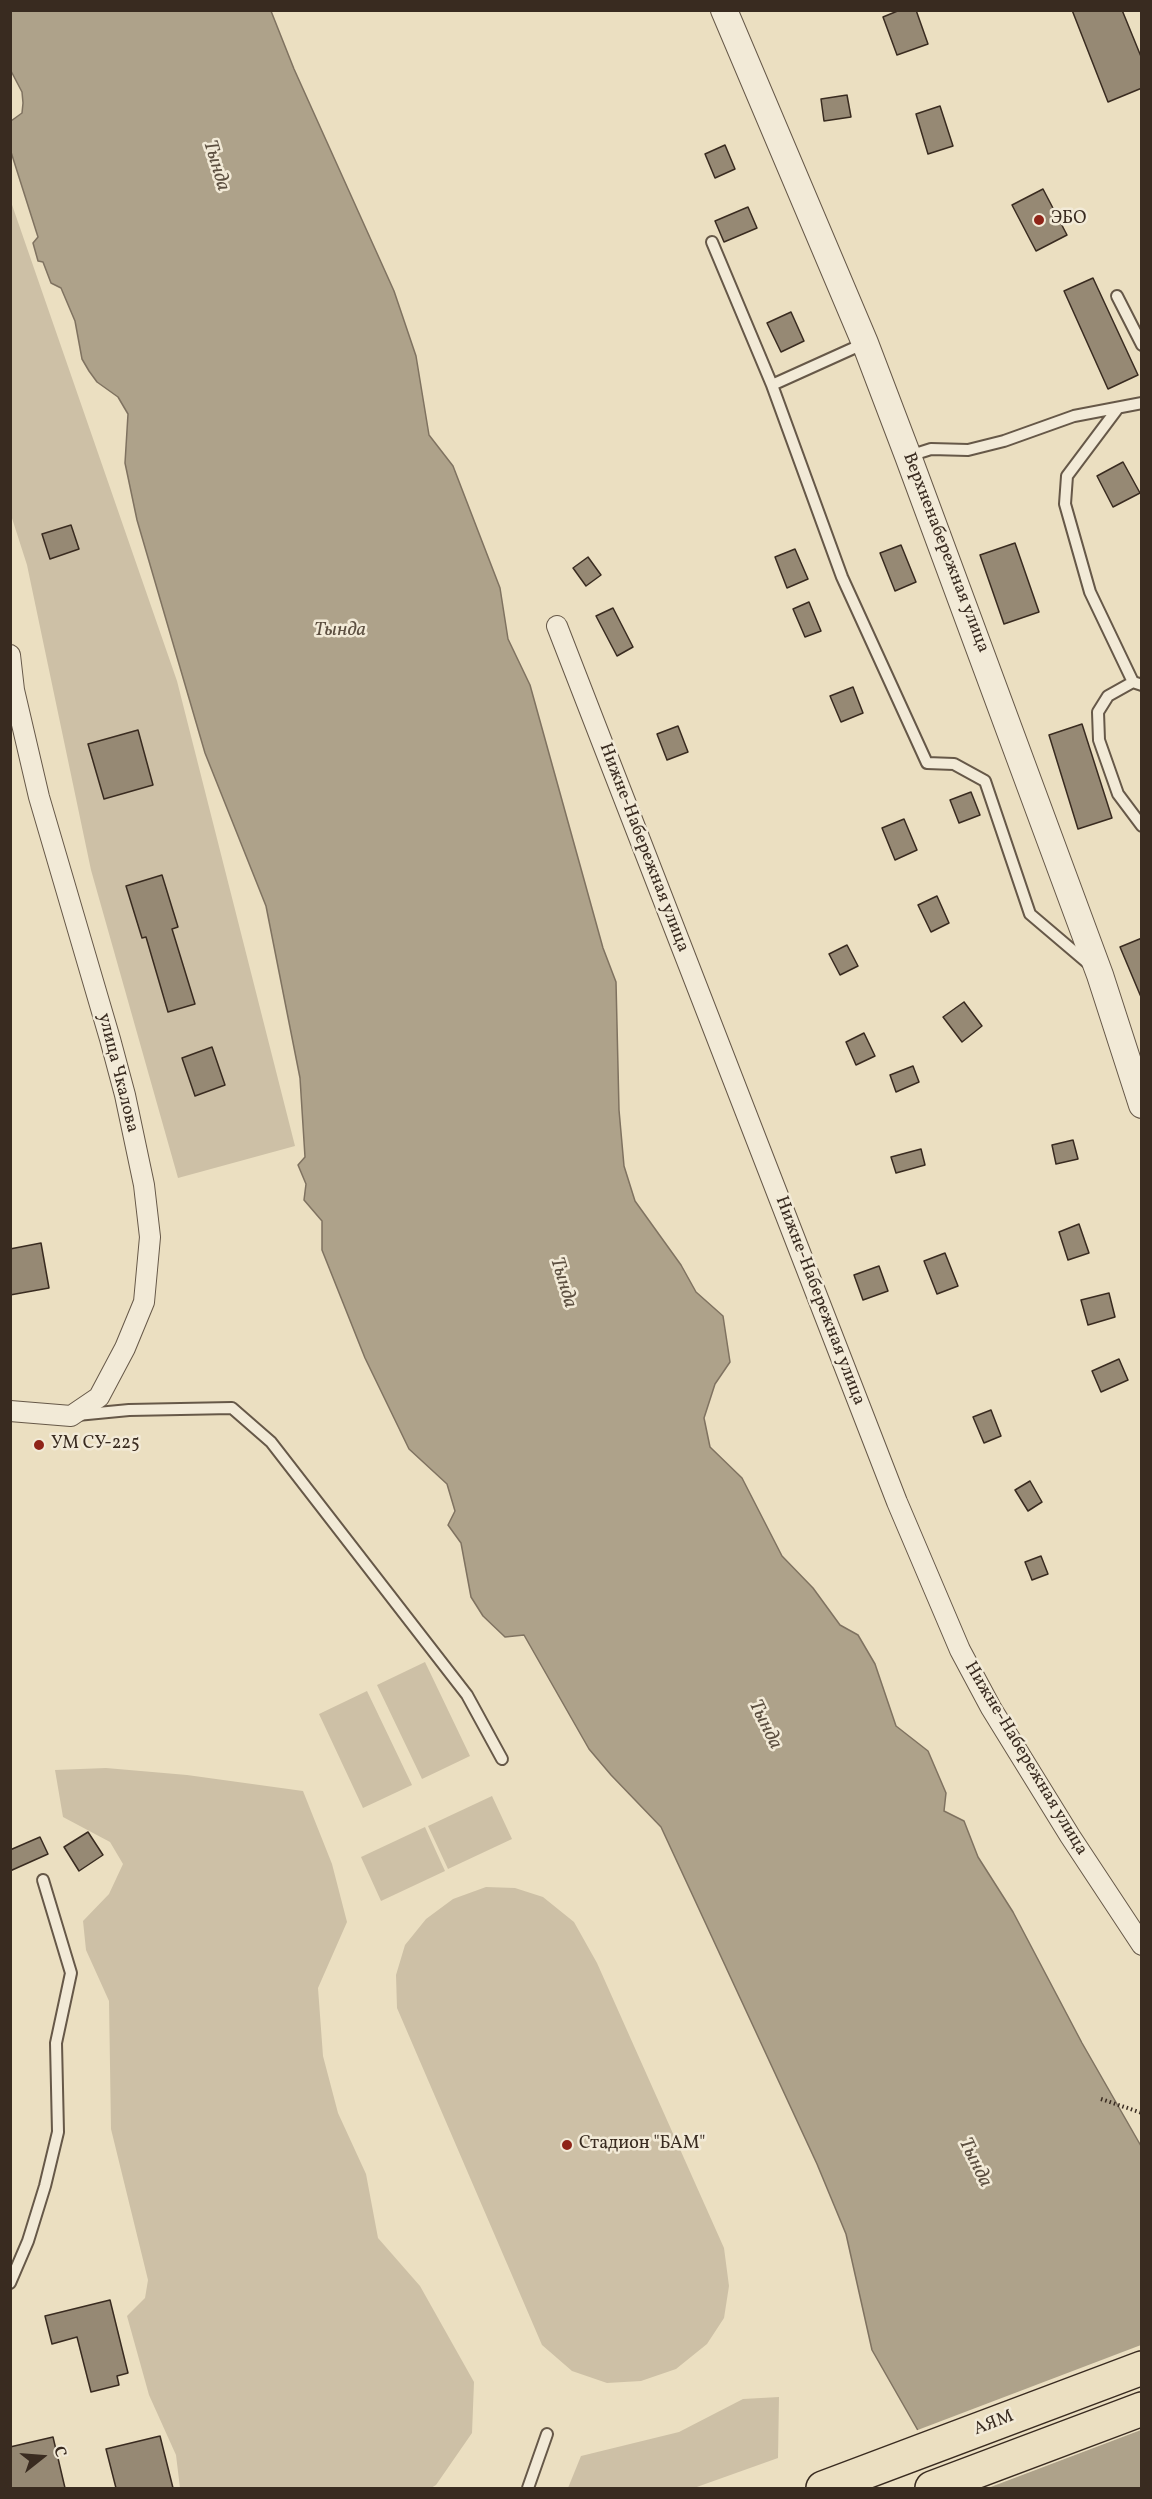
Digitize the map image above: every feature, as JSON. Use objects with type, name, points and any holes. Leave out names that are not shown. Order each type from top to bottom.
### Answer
[{"type":"highway","name":"АЯМ","points":[[835,2484],[1142,2368]]},
{"type":"highway","points":[[932,2488],[1142,2409]]},
{"type":"street","name":"Верхненабережная улица","points":[[724,10],[865,343],[1101,975],[1140,1094]]},
{"type":"street","name":"Нижне-Набережная улица","points":[[557,626],[897,1502],[960,1650],[991,1708],[1070,1836],[1142,1945]]},
{"type":"street","name":"улица Чкалова","points":[[10,655],[14,690],[39,797],[125,1095],[144,1185],[150,1238],[144,1302],[125,1348],[99,1397],[71,1416]]},
{"type":"street","points":[[10,1411],[71,1416]]},
{"type":"lane","points":[[712,242],[772,386],[842,577],[927,763],[954,764],[985,781],[1030,914],[1101,975]]},
{"type":"lane","points":[[1118,296],[1142,345]]},
{"type":"lane","points":[[772,386],[865,343]]},
{"type":"lane","points":[[908,456],[931,449],[968,450],[1004,441],[1074,416],[1142,403]]},
{"type":"lane","points":[[1118,408],[1067,476],[1065,504],[1090,592],[1137,683],[1108,696],[1098,712],[1099,740],[1118,794],[1142,826]]},
{"type":"lane","points":[[71,1416],[129,1410],[232,1408],[271,1442],[467,1695],[502,1759]]},
{"type":"lane","points":[[10,2283],[28,2241],[58,2132],[56,2043],[71,1973],[43,1880]]},
{"type":"lane","points":[[528,2488],[547,2434]]},
{"type":"path","points":[[1101,2099],[1142,2113]]},
{"type":"shaded area","points":[[10,199],[177,681],[295,1146],[178,1178],[91,870],[27,565],[11,515]]},
{"type":"shaded area","points":[[425,1662],[470,1756],[422,1779],[377,1685]]},
{"type":"shaded area","points":[[367,1691],[412,1785],[363,1808],[319,1714]]},
{"type":"shaded area","points":[[106,1768],[187,1775],[303,1791],[332,1864],[347,1922],[318,1988],[323,2056],[338,2113],[366,2174],[378,2238],[420,2286],[474,2382],[472,2433],[436,2485],[431,2488],[180,2488],[176,2455],[149,2395],[127,2316],[145,2298],[148,2280],[111,2129],[109,2001],[86,1950],[83,1921],[109,1894],[123,1864],[110,1842],[63,1817],[55,1770]]},
{"type":"shaded area","points":[[492,1796],[512,1839],[448,1869],[428,1826]]},
{"type":"shaded area","points":[[425,1827],[445,1871],[381,1901],[361,1857]]},
{"type":"shaded area","name":"Стадион \"БАМ\"","points":[[486,1887],[515,1888],[543,1897],[574,1922],[597,1963],[724,2248],[729,2286],[724,2318],[707,2344],[676,2369],[641,2381],[607,2383],[572,2371],[542,2345],[397,2008],[396,1975],[405,1945],[426,1919],[453,1899]]},
{"type":"shaded area","points":[[779,2397],[778,2458],[694,2488],[568,2488],[581,2456],[679,2432],[743,2399]]},
{"type":"water","name":"Тында","points":[[11,11],[271,11],[294,69],[394,291],[416,356],[429,435],[453,466],[500,588],[508,639],[530,685],[603,948],[616,982],[619,1110],[624,1166],[635,1201],[681,1265],[696,1292],[723,1316],[730,1362],[715,1384],[704,1418],[710,1447],[742,1478],[782,1556],[813,1588],[840,1625],[858,1635],[875,1664],[896,1726],[928,1751],[946,1793],[944,1811],[964,1821],[978,1857],[1013,1912],[1082,2043],[1141,2146],[1141,2488],[944,2488],[940,2469],[872,2350],[846,2234],[817,2164],[661,1827],[589,1749],[524,1635],[505,1637],[483,1616],[471,1597],[461,1543],[448,1525],[455,1511],[447,1484],[409,1449],[365,1358],[322,1250],[322,1221],[304,1200],[306,1184],[298,1165],[305,1157],[300,1078],[266,906],[205,753],[137,520],[125,463],[128,414],[118,397],[97,382],[82,359],[75,321],[61,288],[51,283],[43,262],[38,261],[33,243],[38,237],[11,152],[11,121],[22,113],[23,103],[22,92],[11,71]]},
{"type":"pier","points":[[1141,2345],[1141,2430],[988,2488],[941,2488],[937,2470],[915,2431]]},
{"type":"building","points":[[900,10],[916,10],[928,44],[897,55],[883,17]]},
{"type":"building","points":[[1072,10],[1122,10],[1142,59],[1142,88],[1108,102]]},
{"type":"building","points":[[847,95],[851,117],[824,121],[821,99]]},
{"type":"building","points":[[940,106],[953,146],[928,154],[916,114]]},
{"type":"building","points":[[725,145],[735,169],[715,178],[705,154]]},
{"type":"building","name":"ЭБО","points":[[1043,189],[1067,235],[1036,251],[1012,205]]},
{"type":"building","points":[[748,207],[757,228],[724,242],[715,221]]},
{"type":"building","points":[[1093,278],[1138,375],[1108,389],[1064,291]]},
{"type":"building","points":[[791,312],[804,341],[781,352],[767,323]]},
{"type":"building","points":[[1123,462],[1140,493],[1113,507],[1097,476]]},
{"type":"building","points":[[71,525],[79,549],[50,559],[42,534]]},
{"type":"building","points":[[1015,543],[1039,612],[1004,624],[980,555]]},
{"type":"building","points":[[901,545],[916,582],[895,591],[880,553]]},
{"type":"building","points":[[795,549],[808,579],[787,588],[775,557]]},
{"type":"building","points":[[588,557],[601,575],[586,586],[573,568]]},
{"type":"building","points":[[809,602],[821,631],[805,637],[793,609]]},
{"type":"building","points":[[613,608],[633,647],[617,656],[596,616]]},
{"type":"building","points":[[853,687],[863,713],[841,722],[830,696]]},
{"type":"building","points":[[1082,724],[1112,818],[1078,829],[1049,735]]},
{"type":"building","points":[[678,726],[688,752],[667,760],[657,734]]},
{"type":"building","points":[[138,730],[153,785],[104,799],[88,744]]},
{"type":"building","points":[[971,792],[980,815],[959,823],[950,800]]},
{"type":"building","points":[[904,819],[917,850],[895,860],[882,828]]},
{"type":"building","points":[[162,875],[178,927],[172,929],[195,1004],[168,1012],[146,937],[142,938],[126,886]]},
{"type":"building","points":[[937,896],[949,923],[931,932],[918,905]]},
{"type":"building","points":[[1142,938],[1142,997],[1141,997],[1120,947]]},
{"type":"building","points":[[847,945],[858,966],[840,975],[829,954]]},
{"type":"building","points":[[964,1002],[982,1026],[962,1042],[943,1017]]},
{"type":"building","points":[[864,1033],[875,1056],[856,1065],[846,1042]]},
{"type":"building","points":[[212,1047],[225,1085],[195,1096],[182,1058]]},
{"type":"building","points":[[913,1066],[919,1082],[896,1092],[890,1075]]},
{"type":"building","points":[[1073,1140],[1078,1159],[1056,1164],[1052,1145]]},
{"type":"building","points":[[921,1149],[925,1165],[896,1173],[891,1157]]},
{"type":"building","points":[[1079,1224],[1089,1253],[1068,1260],[1059,1232]]},
{"type":"building","points":[[41,1243],[49,1288],[10,1295],[10,1249]]},
{"type":"building","points":[[945,1253],[958,1286],[937,1294],[924,1261]]},
{"type":"building","points":[[879,1266],[888,1291],[863,1300],[854,1275]]},
{"type":"building","points":[[1109,1293],[1115,1317],[1088,1325],[1081,1300]]},
{"type":"building","points":[[1119,1359],[1128,1380],[1101,1392],[1092,1371]]},
{"type":"building","points":[[991,1410],[1001,1436],[984,1443],[973,1417]]},
{"type":"building","points":[[1030,1481],[1042,1502],[1028,1511],[1015,1490]]},
{"type":"building","points":[[1041,1556],[1048,1574],[1032,1580],[1025,1562]]},
{"type":"building","points":[[88,1832],[103,1855],[79,1871],[64,1847]]},
{"type":"building","points":[[40,1837],[48,1854],[10,1871],[10,1850]]},
{"type":"building","points":[[110,2300],[128,2373],[117,2376],[119,2385],[91,2392],[77,2337],[52,2344],[45,2316]]},
{"type":"building","points":[[160,2436],[173,2488],[116,2488],[106,2449]]},
{"type":"building","points":[[53,2437],[65,2488],[10,2488],[10,2447]]},
{"type":"place","name":"ЭБО","points":[[1039,220]]},
{"type":"place","name":"УМ СУ-225","points":[[39,1445]]},
{"type":"place","name":"Стадион \"БАМ\"","points":[[567,2145]]}]
